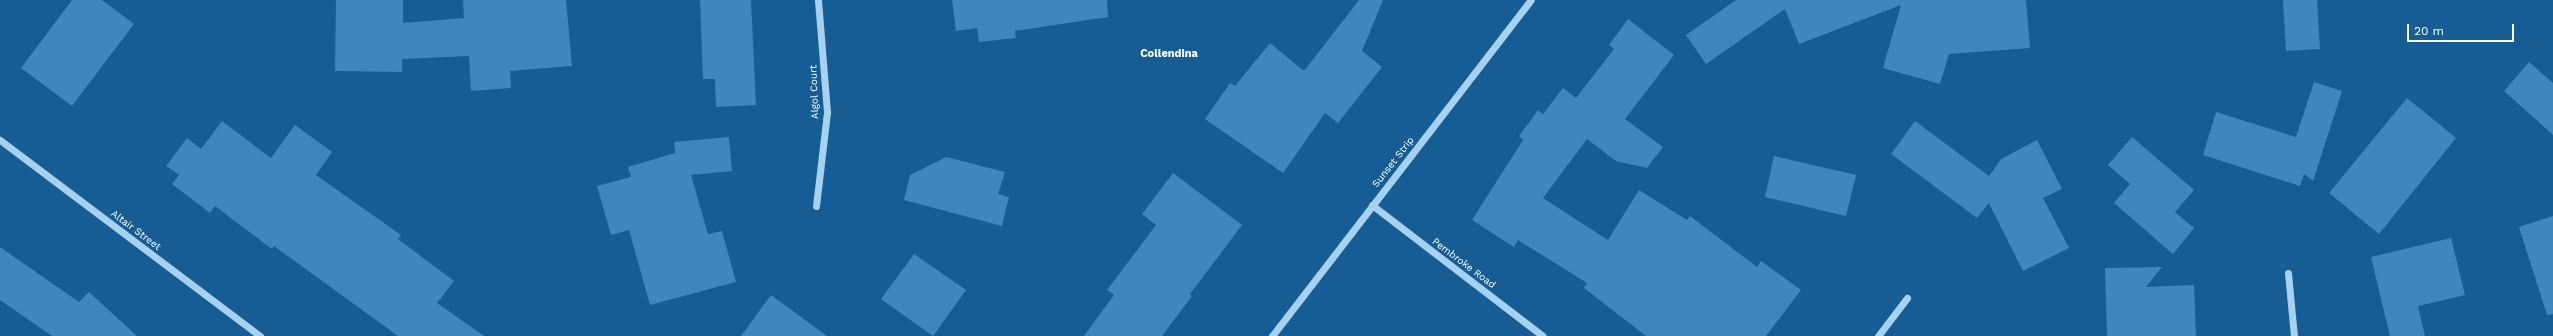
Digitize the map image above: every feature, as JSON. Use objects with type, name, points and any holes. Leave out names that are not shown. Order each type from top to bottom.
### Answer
[{"type":"street","name":"Algol Court","points":[[816,206],[827,112],[818,0]]},
{"type":"street","name":"Sunset Strip","points":[[1272,336],[1531,0]]},
{"type":"street","name":"Altair Street","points":[[0,140],[260,336]]},
{"type":"street","name":"Pembroke Road","points":[[1372,205],[1544,336]]},
{"type":"street","points":[[2288,273],[2294,336]]},
{"type":"street","points":[[1878,336],[1907,298]]},
{"type":"building","points":[[72,0],[102,0],[134,24],[72,106],[21,68]]},
{"type":"building","points":[[336,0],[403,0],[403,23],[464,18],[463,0],[566,0],[572,66],[510,71],[511,88],[471,91],[469,56],[402,59],[402,72],[335,71]]},
{"type":"building","points":[[700,0],[751,0],[756,105],[716,107],[715,79],[703,79]]},
{"type":"building","points":[[952,0],[1107,0],[1108,17],[1015,31],[1016,38],[979,42],[977,28],[956,31]]},
{"type":"building","points":[[1359,0],[1383,0],[1362,51],[1382,67],[1338,123],[1325,113],[1283,173],[1205,119],[1230,83],[1235,86],[1270,43],[1304,71]]},
{"type":"building","points":[[1736,0],[2026,0],[2030,48],[1949,54],[1940,84],[1883,68],[1901,5],[1799,44],[1785,9],[1706,64],[1686,35]]},
{"type":"building","points":[[2283,0],[2317,0],[2320,49],[2286,51]]},
{"type":"building","points":[[1628,19],[1674,55],[1625,119],[1663,147],[1647,168],[1616,161],[1587,139],[1543,198],[1608,240],[1639,190],[1687,220],[1690,216],[1757,267],[1761,261],[1801,290],[1766,336],[1646,336],[1584,288],[1587,283],[1518,240],[1514,247],[1472,220],[1523,140],[1519,136],[1538,110],[1543,114],[1563,88],[1576,98],[1614,49],[1609,45]]},
{"type":"building","points":[[2529,62],[2553,83],[2553,135],[2504,91]]},
{"type":"building","points":[[2314,82],[2342,91],[2313,181],[2304,174],[2300,186],[2203,155],[2216,112],[2296,137]]},
{"type":"building","points":[[2407,98],[2456,138],[2379,234],[2329,193]]},
{"type":"building","points":[[222,121],[271,158],[295,125],[332,152],[316,175],[401,235],[398,239],[454,281],[437,303],[484,336],[398,336],[274,246],[272,249],[215,206],[210,213],[172,184],[179,175],[166,166],[187,138],[201,149]]},
{"type":"building","points":[[1915,121],[1989,176],[2001,159],[2037,140],[2062,189],[2043,198],[2069,248],[2023,271],[1989,203],[1977,218],[1891,154]]},
{"type":"building","points":[[729,137],[732,171],[691,175],[708,234],[722,231],[736,282],[650,305],[629,230],[611,235],[597,186],[631,177],[628,167],[675,153],[674,142]]},
{"type":"building","points":[[2132,137],[2194,190],[2175,212],[2194,228],[2173,254],[2114,203],[2130,184],[2108,165]]},
{"type":"building","points":[[1774,156],[1856,175],[1846,216],[1765,197]]},
{"type":"building","points":[[946,157],[1005,172],[998,194],[1009,197],[1002,226],[904,200],[910,175]]},
{"type":"building","points":[[1173,173],[1242,225],[1190,294],[1192,296],[1162,336],[1084,336],[1114,295],[1107,290],[1156,225],[1142,214]]},
{"type":"building","points":[[2553,216],[2553,314],[2547,315],[2519,227]]},
{"type":"building","points":[[2451,238],[2465,295],[2418,306],[2425,336],[2390,336],[2371,257]]},
{"type":"building","points":[[0,247],[79,302],[89,292],[137,336],[52,336],[0,300]]},
{"type":"building","points":[[914,254],[966,290],[933,336],[881,299]]},
{"type":"building","points":[[2162,267],[2146,287],[2194,285],[2196,336],[2107,336],[2105,268]]},
{"type":"building","points":[[771,295],[827,336],[741,336]]},
{"type":"district","name":"Collendina","points":[[1169,54]]}]
